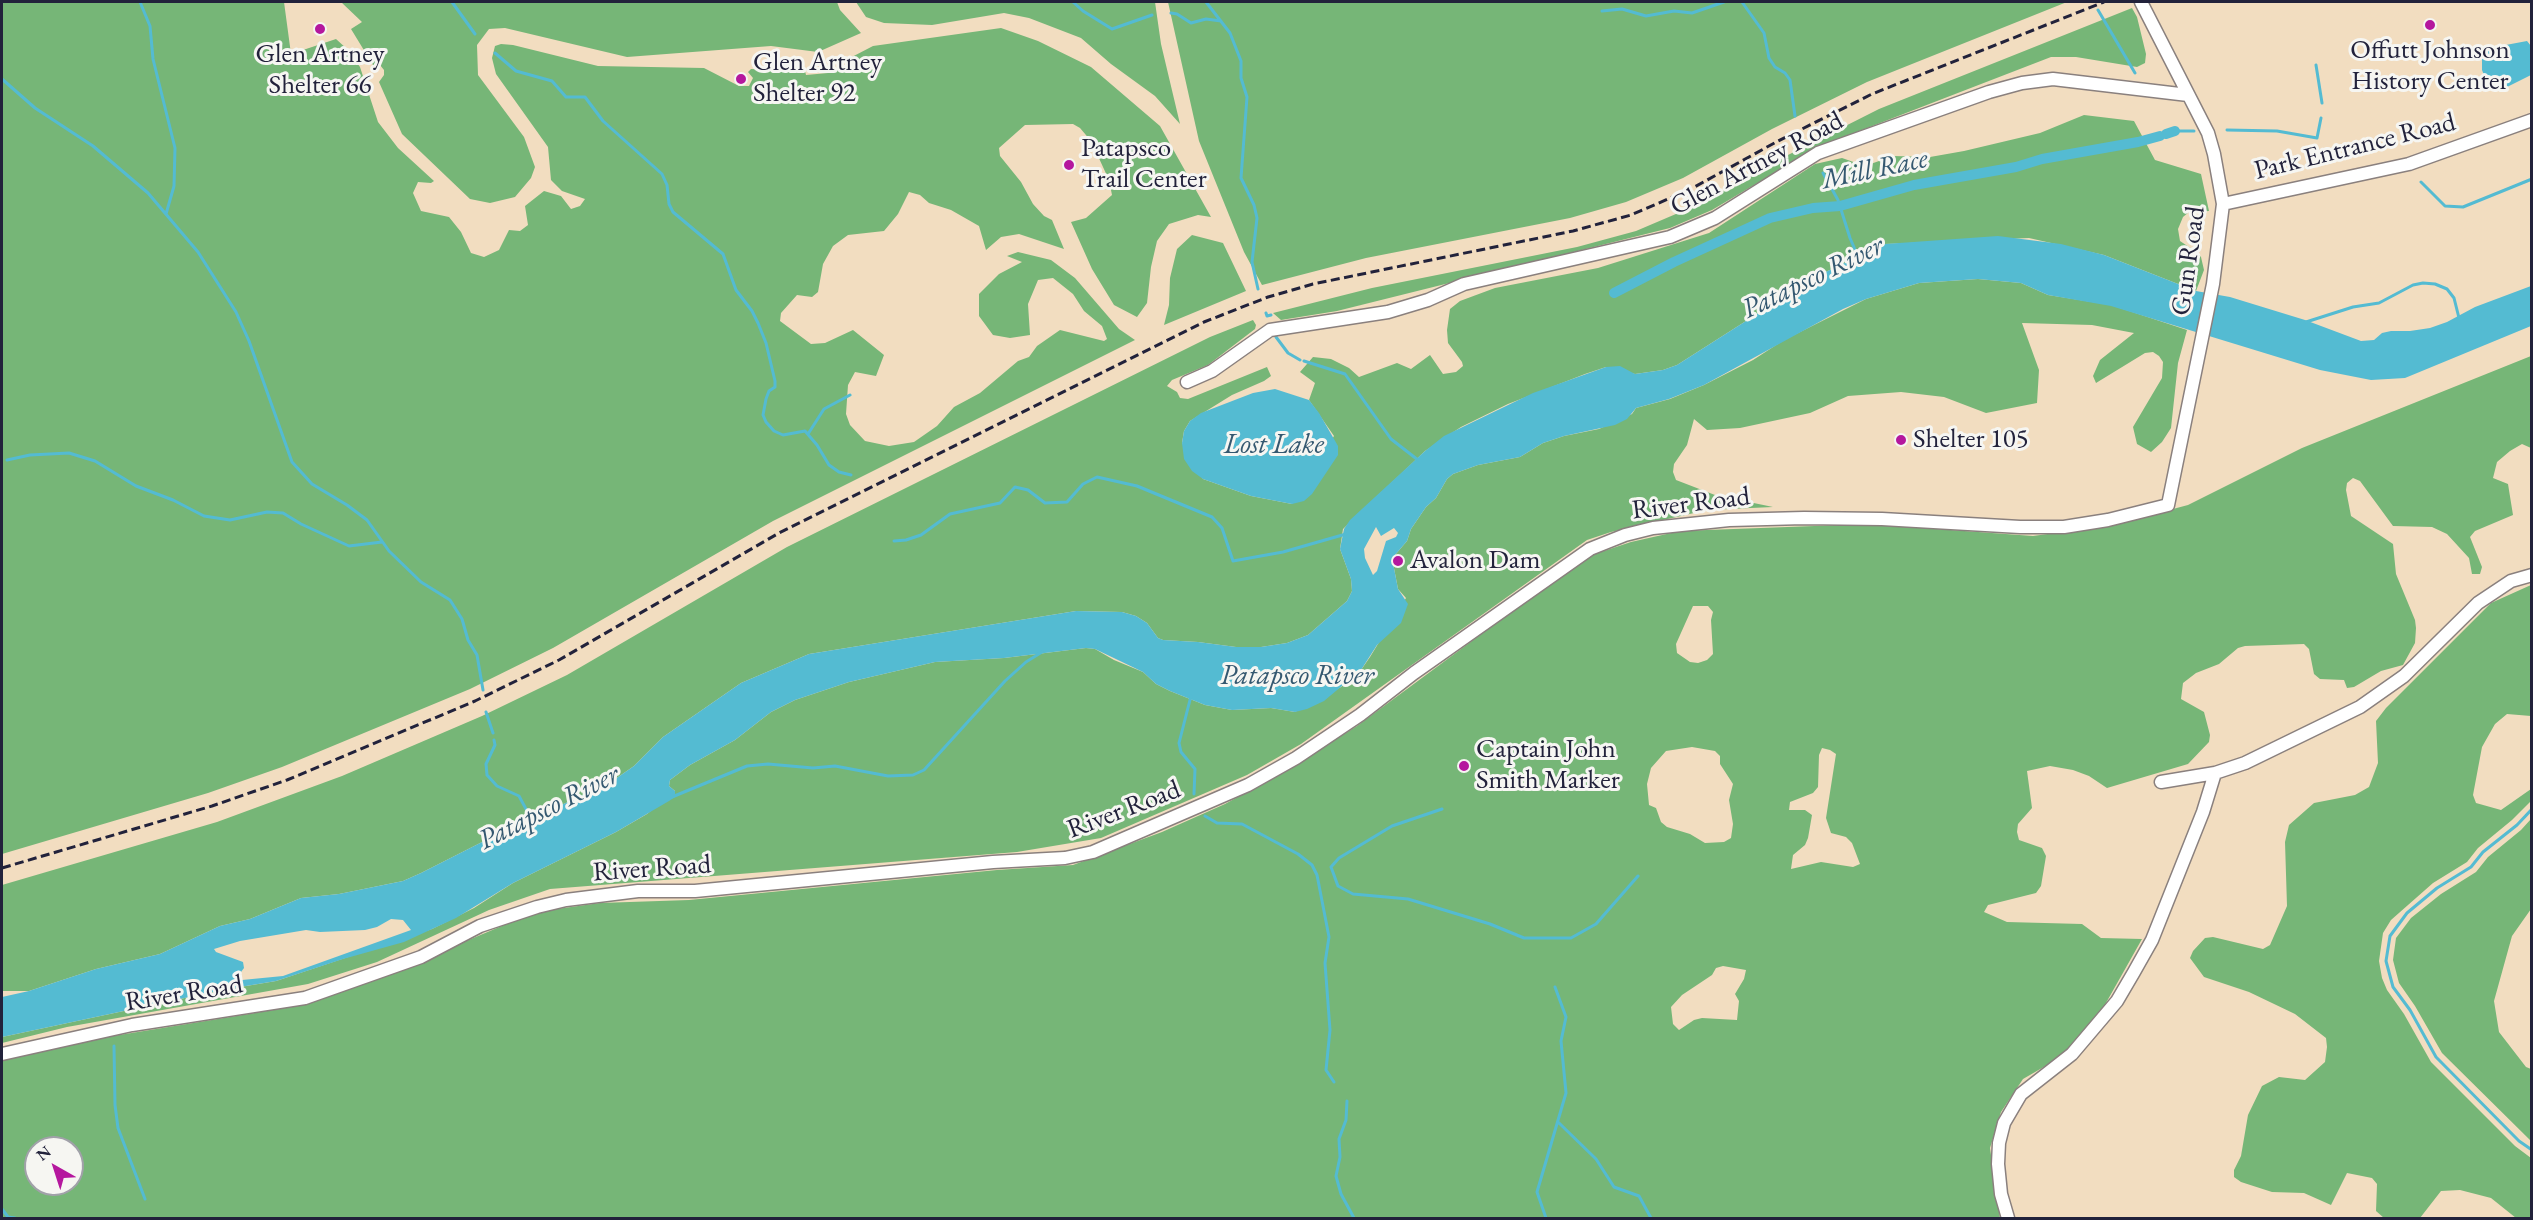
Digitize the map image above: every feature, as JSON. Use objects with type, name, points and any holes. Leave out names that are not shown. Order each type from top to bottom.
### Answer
[{"type":"street","name":"Gun Road","points":[[2141,2],[2208,133],[2223,204],[2213,284],[2168,505]]},
{"type":"street","name":"Glen Artney Road","points":[[1187,382],[1212,371],[1270,330],[1388,312],[1428,300],[1464,284],[1670,237],[1715,218],[1818,153],[1989,92],[2022,83],[2053,80],[2188,95]]},
{"type":"street","name":"Park Entrance Road","points":[[2223,204],[2409,164],[2532,120]]},
{"type":"street","name":"River Road","points":[[2,1054],[132,1025],[305,998],[421,957],[480,926],[537,906],[566,900],[638,891],[706,890],[993,862],[1065,858],[1093,852],[1248,785],[1296,758],[1574,559],[1606,541],[1653,528],[1729,520],[1804,518],[2064,527],[2108,520],[2168,505]]},
{"type":"street","points":[[2161,782],[2215,773],[2282,747],[2360,706],[2404,676],[2478,603],[2511,581],[2532,575]]},
{"type":"street","points":[[2008,1218],[2001,1194],[1998,1164],[1999,1143],[2004,1123],[2021,1094],[2072,1054],[2117,1001],[2129,982],[2152,940],[2203,812],[2215,773]]},
{"type":"green space","points":[[2,2],[284,2],[291,54],[336,39],[347,49],[360,67],[378,122],[398,148],[434,181],[431,183],[418,182],[413,193],[421,211],[449,217],[461,232],[471,253],[484,257],[499,250],[509,230],[520,231],[528,225],[525,206],[544,191],[561,196],[571,209],[580,206],[585,199],[562,191],[551,180],[548,147],[496,74],[492,58],[495,46],[501,44],[598,66],[704,68],[739,86],[749,86],[753,78],[748,72],[751,69],[805,71],[806,75],[828,73],[849,67],[848,59],[873,46],[1001,28],[1038,41],[1091,67],[1160,126],[1211,217],[1198,215],[1169,224],[1157,241],[1147,303],[1137,317],[1114,305],[1092,269],[1071,222],[1086,218],[1112,195],[1109,180],[1091,141],[1080,128],[1073,124],[1025,125],[999,148],[1000,156],[1021,182],[1033,204],[1044,216],[1052,220],[1064,249],[1019,234],[1001,237],[986,250],[979,226],[951,210],[929,203],[920,195],[909,192],[898,214],[884,231],[848,235],[833,246],[823,264],[818,292],[812,297],[797,295],[781,313],[780,321],[811,344],[825,343],[853,330],[884,355],[876,376],[855,372],[848,385],[846,414],[850,425],[865,441],[889,446],[914,442],[937,426],[954,407],[980,393],[1018,361],[1029,357],[1037,346],[1060,330],[1104,341],[1107,339],[1102,326],[1084,311],[1073,294],[1053,278],[1038,280],[1028,304],[1030,335],[1010,338],[993,335],[979,316],[979,294],[999,274],[1022,262],[1007,256],[1018,252],[1051,260],[1075,278],[1119,329],[1135,340],[773,521],[553,648],[470,689],[282,767],[208,793],[2,854]]},
{"type":"green space","points":[[341,2],[837,2],[840,10],[861,33],[818,52],[771,46],[627,57],[505,28],[489,29],[477,45],[478,75],[524,137],[535,167],[531,178],[515,197],[490,203],[470,199],[402,134],[379,82],[384,75],[384,70],[380,65],[373,65],[351,29],[362,22]]},
{"type":"green space","points":[[856,2],[1155,2],[1161,44],[1180,124],[1155,96],[1111,64],[1081,38],[1029,18],[1004,13],[932,25],[884,23],[866,17]]},
{"type":"green space","points":[[1168,2],[2067,2],[1867,82],[1772,129],[1683,178],[1626,202],[1570,218],[1366,258],[1262,285],[1244,252],[1199,141]]},
{"type":"green space","points":[[2132,8],[2137,17],[2146,54],[2145,63],[2137,67],[2076,57],[2051,57],[1818,147],[1712,210],[1670,228],[1337,311],[1281,320],[1273,313],[1372,288],[1577,247],[1636,231],[1697,205],[1786,156],[1879,109]]},
{"type":"green space","points":[[2084,115],[2134,121],[2155,160],[2201,174],[2209,211],[2189,212],[2183,217],[2178,229],[2180,241],[2201,257],[2204,270],[2196,291],[2104,255],[2029,238],[1885,244],[1815,277],[1677,365],[1663,370],[1635,374],[1606,367],[1585,374],[1508,404],[1461,427],[1425,451],[1343,529],[1340,549],[1351,579],[1352,591],[1347,601],[1308,635],[1287,643],[1261,647],[1163,640],[1158,638],[1147,623],[1136,616],[1122,612],[1076,611],[809,654],[741,683],[663,737],[634,766],[611,782],[403,881],[339,894],[301,898],[250,919],[220,926],[160,954],[96,969],[29,991],[2,991],[2,885],[217,822],[342,776],[482,716],[567,675],[787,547],[1210,337],[1253,320],[1256,325],[1255,329],[1208,365],[1172,380],[1167,386],[1177,392],[1180,398],[1188,399],[1267,367],[1271,376],[1232,395],[1190,421],[1184,431],[1182,443],[1203,479],[1251,496],[1292,504],[1334,436],[1309,400],[1315,383],[1300,372],[1313,357],[1331,359],[1349,368],[1359,377],[1397,363],[1411,369],[1430,355],[1443,374],[1456,372],[1463,366],[1448,343],[1447,330],[1450,309],[1460,301],[1495,288],[1598,268],[1709,233],[1815,164],[1842,158],[1865,166],[1893,156],[1930,157],[1964,151],[2040,133]]},
{"type":"green space","points":[[1192,235],[1223,243],[1246,291],[1164,325],[1169,305],[1170,278],[1177,249]]},
{"type":"green space","points":[[1978,279],[2021,283],[2048,295],[2111,305],[2187,330],[2178,363],[2171,428],[2162,442],[2151,452],[2137,444],[2133,427],[2162,378],[2163,362],[2159,356],[2153,352],[2145,353],[2096,383],[2093,376],[2100,360],[2134,333],[2092,325],[2022,323],[2039,370],[2037,403],[1986,413],[1944,397],[1901,392],[1848,396],[1810,413],[1740,428],[1707,430],[1694,419],[1687,445],[1674,464],[1673,472],[1676,480],[1715,495],[1773,507],[1707,510],[1611,532],[1587,540],[1301,744],[1247,775],[1101,838],[1017,852],[550,889],[489,910],[377,962],[308,984],[67,1027],[2,1043],[2,1037],[222,990],[276,981],[432,929],[474,908],[513,883],[616,832],[647,814],[675,791],[669,786],[670,780],[690,765],[735,740],[771,712],[795,700],[849,682],[935,662],[1004,658],[1086,648],[1095,649],[1143,672],[1156,684],[1205,705],[1232,710],[1271,708],[1295,712],[1341,687],[1361,670],[1370,657],[1406,598],[1398,589],[1393,563],[1395,555],[1407,541],[1411,529],[1426,507],[1436,498],[1447,479],[1453,474],[1478,465],[1520,457],[1543,443],[1564,436],[1599,429],[1632,414],[1636,408],[1670,399],[1704,385],[1753,360],[1784,340],[1866,299],[1919,283]]},
{"type":"green space","points":[[2531,356],[2531,448],[2522,444],[2497,462],[2493,478],[2508,484],[2513,515],[2475,531],[2470,537],[2482,567],[2480,574],[2472,574],[2469,558],[2447,534],[2432,527],[2393,526],[2360,481],[2353,478],[2347,483],[2346,490],[2351,516],[2393,544],[2396,574],[2415,620],[2416,628],[2415,643],[2403,665],[2381,671],[2354,687],[2347,688],[2344,680],[2320,679],[2314,674],[2309,649],[2304,644],[2245,646],[2238,648],[2219,664],[2196,673],[2183,683],[2181,699],[2204,712],[2210,735],[2209,742],[2188,764],[2107,788],[2089,776],[2073,770],[2050,766],[2027,771],[2032,808],[2018,824],[2017,832],[2019,840],[2042,848],[2046,856],[2041,886],[2036,893],[1988,905],[1984,912],[2007,922],[2082,924],[2101,938],[2142,939],[2102,1010],[2077,1043],[2061,1057],[2023,1079],[2001,1112],[1990,1148],[2000,1218],[2,1218],[2,1059],[113,1036],[298,1006],[369,982],[535,912],[600,903],[689,900],[997,870],[1073,865],[1162,832],[1225,804],[1282,773],[1357,726],[1553,581],[1592,555],[1631,542],[1680,531],[1868,524],[2033,536],[2113,525],[2188,505],[2302,448]],"holes":[[[1693,606],[1708,606],[1713,612],[1711,620],[1713,654],[1707,660],[1698,663],[1690,662],[1677,653],[1676,644]],[[1692,747],[1715,751],[1720,756],[1720,764],[1733,784],[1729,800],[1733,824],[1731,838],[1724,842],[1705,843],[1690,834],[1667,827],[1661,822],[1656,808],[1649,805],[1647,784],[1651,768],[1666,751]],[[1822,748],[1836,754],[1826,818],[1831,833],[1846,837],[1852,843],[1860,864],[1853,867],[1821,862],[1791,869],[1793,855],[1805,845],[1808,838],[1812,815],[1805,810],[1789,810],[1790,802],[1813,793],[1818,787],[1819,755]],[[1723,966],[1746,970],[1744,979],[1735,994],[1739,1001],[1737,1020],[1702,1018],[1694,1020],[1679,1030],[1673,1024],[1671,1007],[1682,995],[1712,975],[1716,968]]]},
{"type":"green space","points":[[2531,585],[2531,716],[2507,714],[2495,724],[2482,747],[2473,795],[2476,803],[2501,810],[2531,789],[2531,801],[2478,848],[2467,862],[2433,883],[2391,920],[2383,933],[2379,961],[2387,990],[2404,1014],[2431,1062],[2515,1146],[2531,1158],[2531,1218],[2516,1218],[2491,1198],[2460,1190],[2441,1191],[2420,1218],[2384,1218],[2376,1211],[2377,1184],[2372,1178],[2347,1173],[2331,1205],[2304,1193],[2272,1192],[2241,1182],[2234,1177],[2234,1170],[2241,1156],[2248,1115],[2262,1086],[2279,1077],[2305,1080],[2325,1062],[2326,1038],[2295,1014],[2249,992],[2204,977],[2190,958],[2193,951],[2205,938],[2213,937],[2263,949],[2270,945],[2287,906],[2285,842],[2289,825],[2314,803],[2355,795],[2369,787],[2378,763],[2376,721],[2386,708],[2491,603]]},
{"type":"green space","points":[[2531,819],[2531,909],[2512,936],[2494,1001],[2499,1032],[2526,1067],[2531,1069],[2531,1141],[2442,1053],[2399,983],[2393,960],[2396,938],[2411,918],[2441,894],[2476,872],[2488,857]]},
{"type":"water","points":[[2527,41],[2531,46],[2531,75],[2505,88],[2496,90],[2489,88],[2482,70],[2482,55],[2495,47]]},
{"type":"water","name":"Patapsco River","points":[[1998,236],[2061,244],[2104,255],[2196,291],[2230,297],[2305,320],[2361,341],[2374,340],[2382,333],[2391,331],[2430,328],[2475,307],[2531,286],[2531,326],[2405,378],[2371,380],[2320,370],[2111,306],[2048,295],[2021,283],[1978,279],[1919,283],[1866,299],[1843,309],[1704,385],[1669,399],[1636,408],[1627,419],[1615,425],[1564,436],[1543,443],[1520,457],[1478,465],[1453,474],[1447,479],[1436,498],[1426,507],[1411,529],[1407,541],[1395,555],[1393,563],[1398,589],[1408,604],[1401,623],[1377,645],[1361,670],[1324,701],[1307,709],[1295,712],[1271,708],[1232,710],[1205,705],[1156,684],[1143,672],[1095,649],[1086,648],[1004,658],[935,662],[849,682],[795,700],[771,712],[735,740],[690,765],[670,780],[669,786],[675,791],[675,797],[669,801],[616,832],[513,883],[456,918],[404,942],[276,981],[222,990],[2,1037],[2,997],[29,991],[96,969],[160,954],[220,926],[250,919],[301,898],[339,894],[403,881],[611,782],[634,766],[663,737],[741,683],[809,654],[1076,611],[1122,612],[1136,616],[1147,623],[1158,638],[1163,640],[1261,647],[1287,643],[1308,635],[1347,601],[1352,591],[1351,579],[1340,549],[1344,529],[1350,520],[1444,436],[1533,393],[1606,367],[1620,366],[1635,374],[1663,370],[1677,365],[1815,277],[1885,244]],"holes":[[[1376,527],[1381,536],[1394,528],[1398,533],[1396,537],[1386,541],[1377,571],[1373,575],[1365,558],[1364,549]],[[391,919],[403,920],[411,930],[283,976],[242,980],[238,976],[244,968],[243,962],[216,952],[214,949],[240,941],[306,930],[320,932],[365,930],[377,927]]]},
{"type":"water","name":"Lost Lake","points":[[1275,389],[1309,400],[1338,446],[1338,455],[1312,494],[1304,501],[1292,504],[1251,496],[1203,479],[1192,471],[1184,459],[1182,443],[1184,431],[1190,421],[1201,413],[1253,393]]},
{"type":"waterway","points":[[140,2],[150,26],[153,59],[175,148],[174,186],[166,214]]},
{"type":"waterway","points":[[452,2],[475,34]]},
{"type":"waterway","points":[[1073,2],[1112,29],[1152,15]]},
{"type":"waterway","points":[[1206,2],[1230,33],[1241,61],[1241,78],[1247,97],[1241,178],[1254,205],[1257,218],[1252,262],[1258,289]]},
{"type":"waterway","points":[[1602,11],[1622,9],[1646,16],[1674,11],[1692,13],[1724,2]]},
{"type":"waterway","points":[[1742,2],[1764,33],[1769,58],[1775,67],[1785,73],[1790,80],[1795,116]]},
{"type":"waterway","points":[[2098,10],[2135,73]]},
{"type":"waterway","points":[[1171,13],[1191,23],[1206,19],[1221,21]]},
{"type":"waterway","points":[[495,53],[516,71],[552,81],[566,97],[585,97],[603,121],[662,174],[673,212],[723,254],[736,290],[758,323],[766,343],[775,381],[775,387],[769,391],[766,399],[763,415],[766,422],[774,431],[783,435],[805,431],[829,465],[839,472],[851,475]]},
{"type":"waterway","points":[[2316,65],[2322,103]]},
{"type":"waterway","points":[[2,79],[35,108],[93,146],[148,193],[198,252],[236,312],[249,341],[292,462],[312,484],[367,520],[389,551],[421,582],[450,600],[462,619],[468,640],[477,655],[483,690]]},
{"type":"waterway","points":[[2227,130],[2277,131],[2317,138],[2321,118]]},
{"type":"waterway","points":[[2175,131],[2194,131]]},
{"type":"waterway","name":"Mill Race","points":[[2166,134],[2175,131]]},
{"type":"waterway","name":"Mill Race","points":[[1614,293],[1674,262],[1770,218],[1813,208],[1840,206],[1914,185],[2016,167],[2042,159],[2160,136]]},
{"type":"waterway","points":[[1823,173],[1838,200],[1859,259]]},
{"type":"waterway","points":[[2421,182],[2445,206],[2463,207],[2532,179]]},
{"type":"waterway","points":[[2306,322],[2353,307],[2379,303],[2413,285],[2423,283],[2435,284],[2447,289],[2454,298],[2459,318]]},
{"type":"waterway","points":[[1266,313],[1267,316],[1271,315]]},
{"type":"waterway","points":[[1276,337],[1288,353],[1300,360]]},
{"type":"waterway","points":[[1304,361],[1345,374],[1391,439],[1418,460]]},
{"type":"waterway","points":[[808,434],[824,409],[850,395]]},
{"type":"waterway","points":[[7,460],[30,455],[69,453],[95,461],[136,486],[173,500],[204,516],[230,520],[267,512],[283,513],[349,546],[382,542]]},
{"type":"waterway","points":[[894,541],[921,535],[950,514],[1000,503],[1015,487],[1028,490],[1045,503],[1067,502],[1083,484],[1097,477],[1137,486],[1212,517],[1222,528],[1233,561],[1283,552],[1346,534]]},
{"type":"waterway","points":[[672,797],[747,766],[768,764],[813,768],[835,766],[888,776],[913,775],[924,770],[1005,681],[1026,662],[1042,652]]},
{"type":"waterway","points":[[1191,696],[1179,743],[1181,752],[1195,769],[1194,794]]},
{"type":"waterway","points":[[486,712],[493,733]]},
{"type":"waterway","points":[[494,740],[495,745],[486,764],[487,775],[497,786],[519,796],[533,822]]},
{"type":"waterway","points":[[1442,809],[1392,826],[1339,858],[1331,867],[1338,886],[1353,894],[1408,899],[1490,924],[1524,938],[1571,938],[1596,924],[1638,876]]},
{"type":"waterway","points":[[2532,809],[2517,825],[2483,852],[2471,867],[2437,888],[2407,913],[2390,936],[2386,961],[2393,987],[2410,1010],[2436,1057],[2519,1141],[2532,1150]]},
{"type":"waterway","points":[[1205,816],[1217,823],[1242,824],[1298,854],[1312,865],[1317,875],[1329,937],[1325,963],[1330,1030],[1326,1070],[1334,1082]]},
{"type":"waterway","points":[[1546,1218],[1537,1192],[1566,1093],[1561,1041],[1566,1017],[1555,987]]},
{"type":"waterway","points":[[114,1046],[115,1105],[118,1128],[145,1199]]},
{"type":"waterway","points":[[1347,1101],[1346,1120],[1339,1139],[1340,1157],[1336,1176],[1341,1194],[1354,1218]]},
{"type":"waterway","points":[[1558,1122],[1596,1159],[1614,1187],[1639,1196],[1651,1218]]},
{"type":"waterway","points":[[2,1209],[8,1217],[15,1218]]},
{"type":"railway","points":[[2,868],[212,806],[287,780],[475,701],[559,660],[779,533],[1204,322],[1268,297],[1313,284],[1573,231],[1631,215],[1689,190],[1778,141],[1872,94],[2104,2]]},
{"type":"place","name":"Offutt Johnson History Center","points":[[2430,25]]},
{"type":"place","name":"Glen Artney Shelter 66","points":[[320,29]]},
{"type":"place","name":"Glen Artney Shelter 92","points":[[741,79]]},
{"type":"place","name":"Patapsco Trail Center","points":[[1069,165]]},
{"type":"place","name":"Shelter 105","points":[[1901,440]]},
{"type":"place","name":"Avalon Dam","points":[[1398,561]]},
{"type":"place","name":"Captain John Smith Marker","points":[[1464,766]]}]
